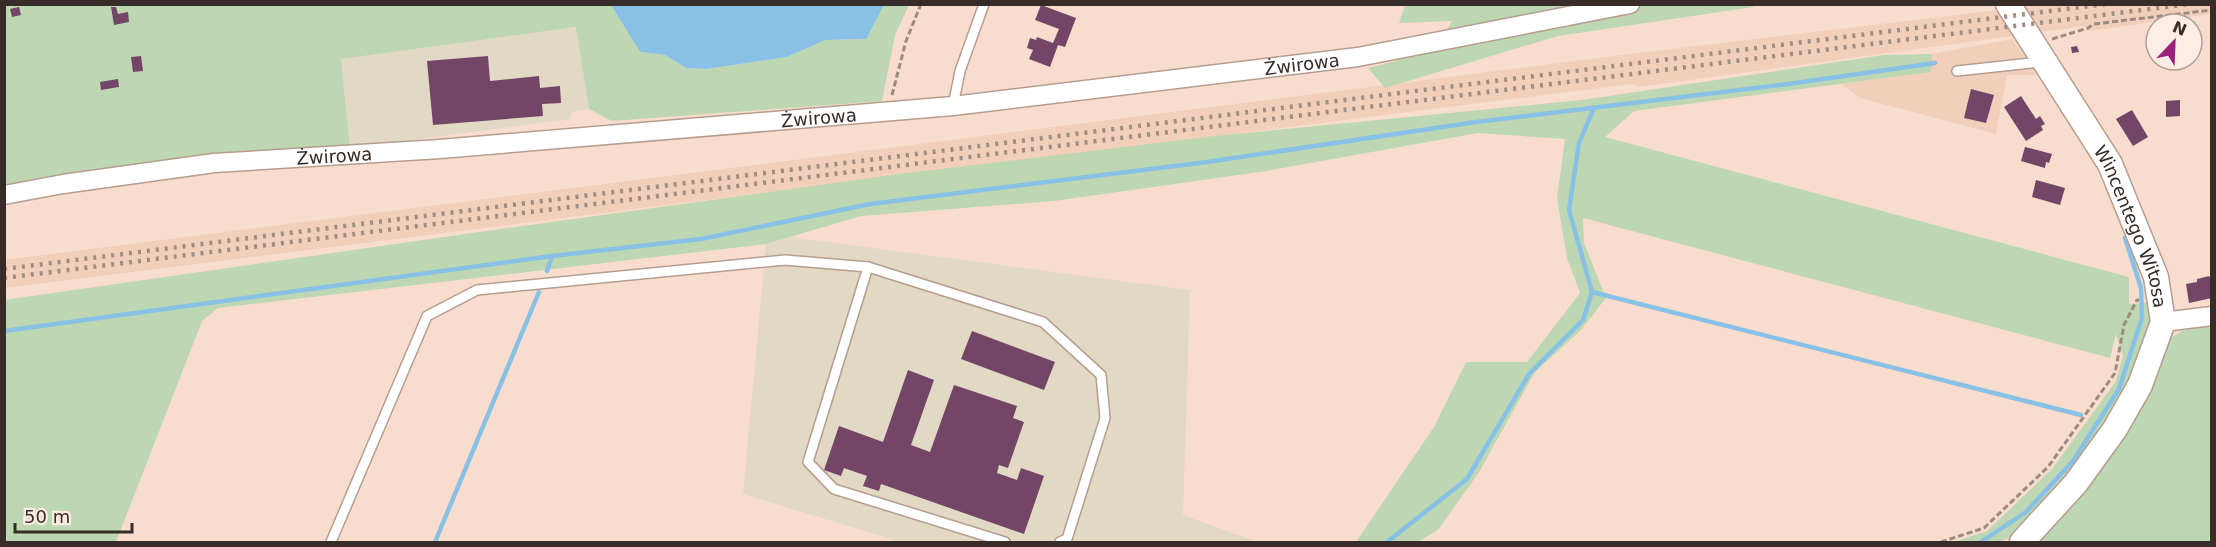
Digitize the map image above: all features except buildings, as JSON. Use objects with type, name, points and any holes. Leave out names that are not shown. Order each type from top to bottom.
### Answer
[{"type":"street","name":"Żwirowa","points":[[4,195],[63,184],[214,163],[440,149],[953,106],[1358,57],[1630,4]]},
{"type":"street","name":"Wincentego Witosa","points":[[2008,4],[2043,52],[2110,164],[2156,278],[2163,322],[2140,385],[2115,429],[2076,483],[2022,543]]},
{"type":"street","points":[[2163,322],[2211,316]]},
{"type":"lane","points":[[953,106],[960,71],[984,4]]},
{"type":"lane","points":[[1957,71],[2031,63],[2043,52]]},
{"type":"lane","points":[[331,543],[427,316],[477,290],[785,260],[868,267],[1043,322],[1101,375],[1105,418],[1067,539],[1060,543]]},
{"type":"lane","points":[[868,267],[808,462],[834,489],[1005,543]]},
{"type":"path","points":[[888,111],[906,41],[921,4]]},
{"type":"path","points":[[2043,52],[2052,39],[2094,24],[2211,10]]},
{"type":"path","points":[[1941,543],[1984,528],[2048,467],[2115,373],[2124,325],[2137,300],[2159,296]]},
{"type":"shaded area","points":[[2040,5],[2211,5],[2211,14],[2144,12],[2144,23],[2089,31],[2088,26],[2071,28],[1638,87],[1632,84],[5,288],[4,260],[1630,54]]},
{"type":"shaded area","points":[[577,27],[589,109],[572,112],[570,119],[350,148],[341,59]]},
{"type":"shaded area","points":[[2012,39],[2037,75],[2007,75],[1996,134],[1860,98],[1841,84],[1930,72],[1932,54]]},
{"type":"shaded area","points":[[790,237],[1190,290],[1183,515],[1257,542],[901,542],[743,494],[766,244]]},
{"type":"green space","points":[[5,5],[611,5],[640,52],[665,55],[686,68],[706,69],[787,57],[824,40],[865,39],[884,5],[909,5],[895,35],[882,101],[612,121],[589,109],[576,27],[341,59],[350,148],[5,187]]},
{"type":"green space","points":[[1405,5],[1754,5],[1753,7],[1558,36],[1385,88],[1368,68],[1435,51],[1452,21],[1399,23]]},
{"type":"green space","points":[[1932,54],[1931,72],[1634,111],[1605,137],[2129,277],[2129,304],[2150,303],[2151,323],[2126,384],[2104,424],[2067,477],[2019,535],[1997,542],[1954,542],[1987,531],[2052,469],[2116,381],[2123,355],[2116,334],[2110,358],[1583,218],[1584,243],[1606,298],[1580,331],[1535,372],[1479,472],[1438,530],[1417,542],[1356,542],[1434,427],[1466,362],[1527,362],[1580,293],[1567,258],[1557,198],[1565,139],[1478,133],[1266,171],[1054,201],[861,216],[766,244],[218,308],[202,321],[116,542],[5,542],[4,300],[899,174],[1215,136],[1582,100],[1884,55]]},
{"type":"green space","points":[[2211,325],[2211,542],[2037,542],[2169,339],[2182,331]]},
{"type":"water","points":[[611,5],[884,5],[866,39],[825,40],[787,57],[706,69],[686,68],[665,55],[640,52]]},
{"type":"waterway","points":[[4,331],[552,256],[701,239],[870,204],[1207,162],[1476,122],[1788,84],[1935,63]]},
{"type":"waterway","points":[[1387,542],[1467,479],[1529,374],[1583,320],[1592,292],[1569,210],[1579,143],[1594,108]]},
{"type":"waterway","points":[[1981,542],[2026,512],[2073,461],[2119,389],[2142,318],[2141,288],[2125,238]]},
{"type":"waterway","points":[[547,271],[552,256]]},
{"type":"waterway","points":[[435,542],[539,292]]},
{"type":"waterway","points":[[1592,292],[2081,415]]},
{"type":"railway","points":[[4,269],[2106,4]]},
{"type":"railway","points":[[4,278],[2190,4]]}]
